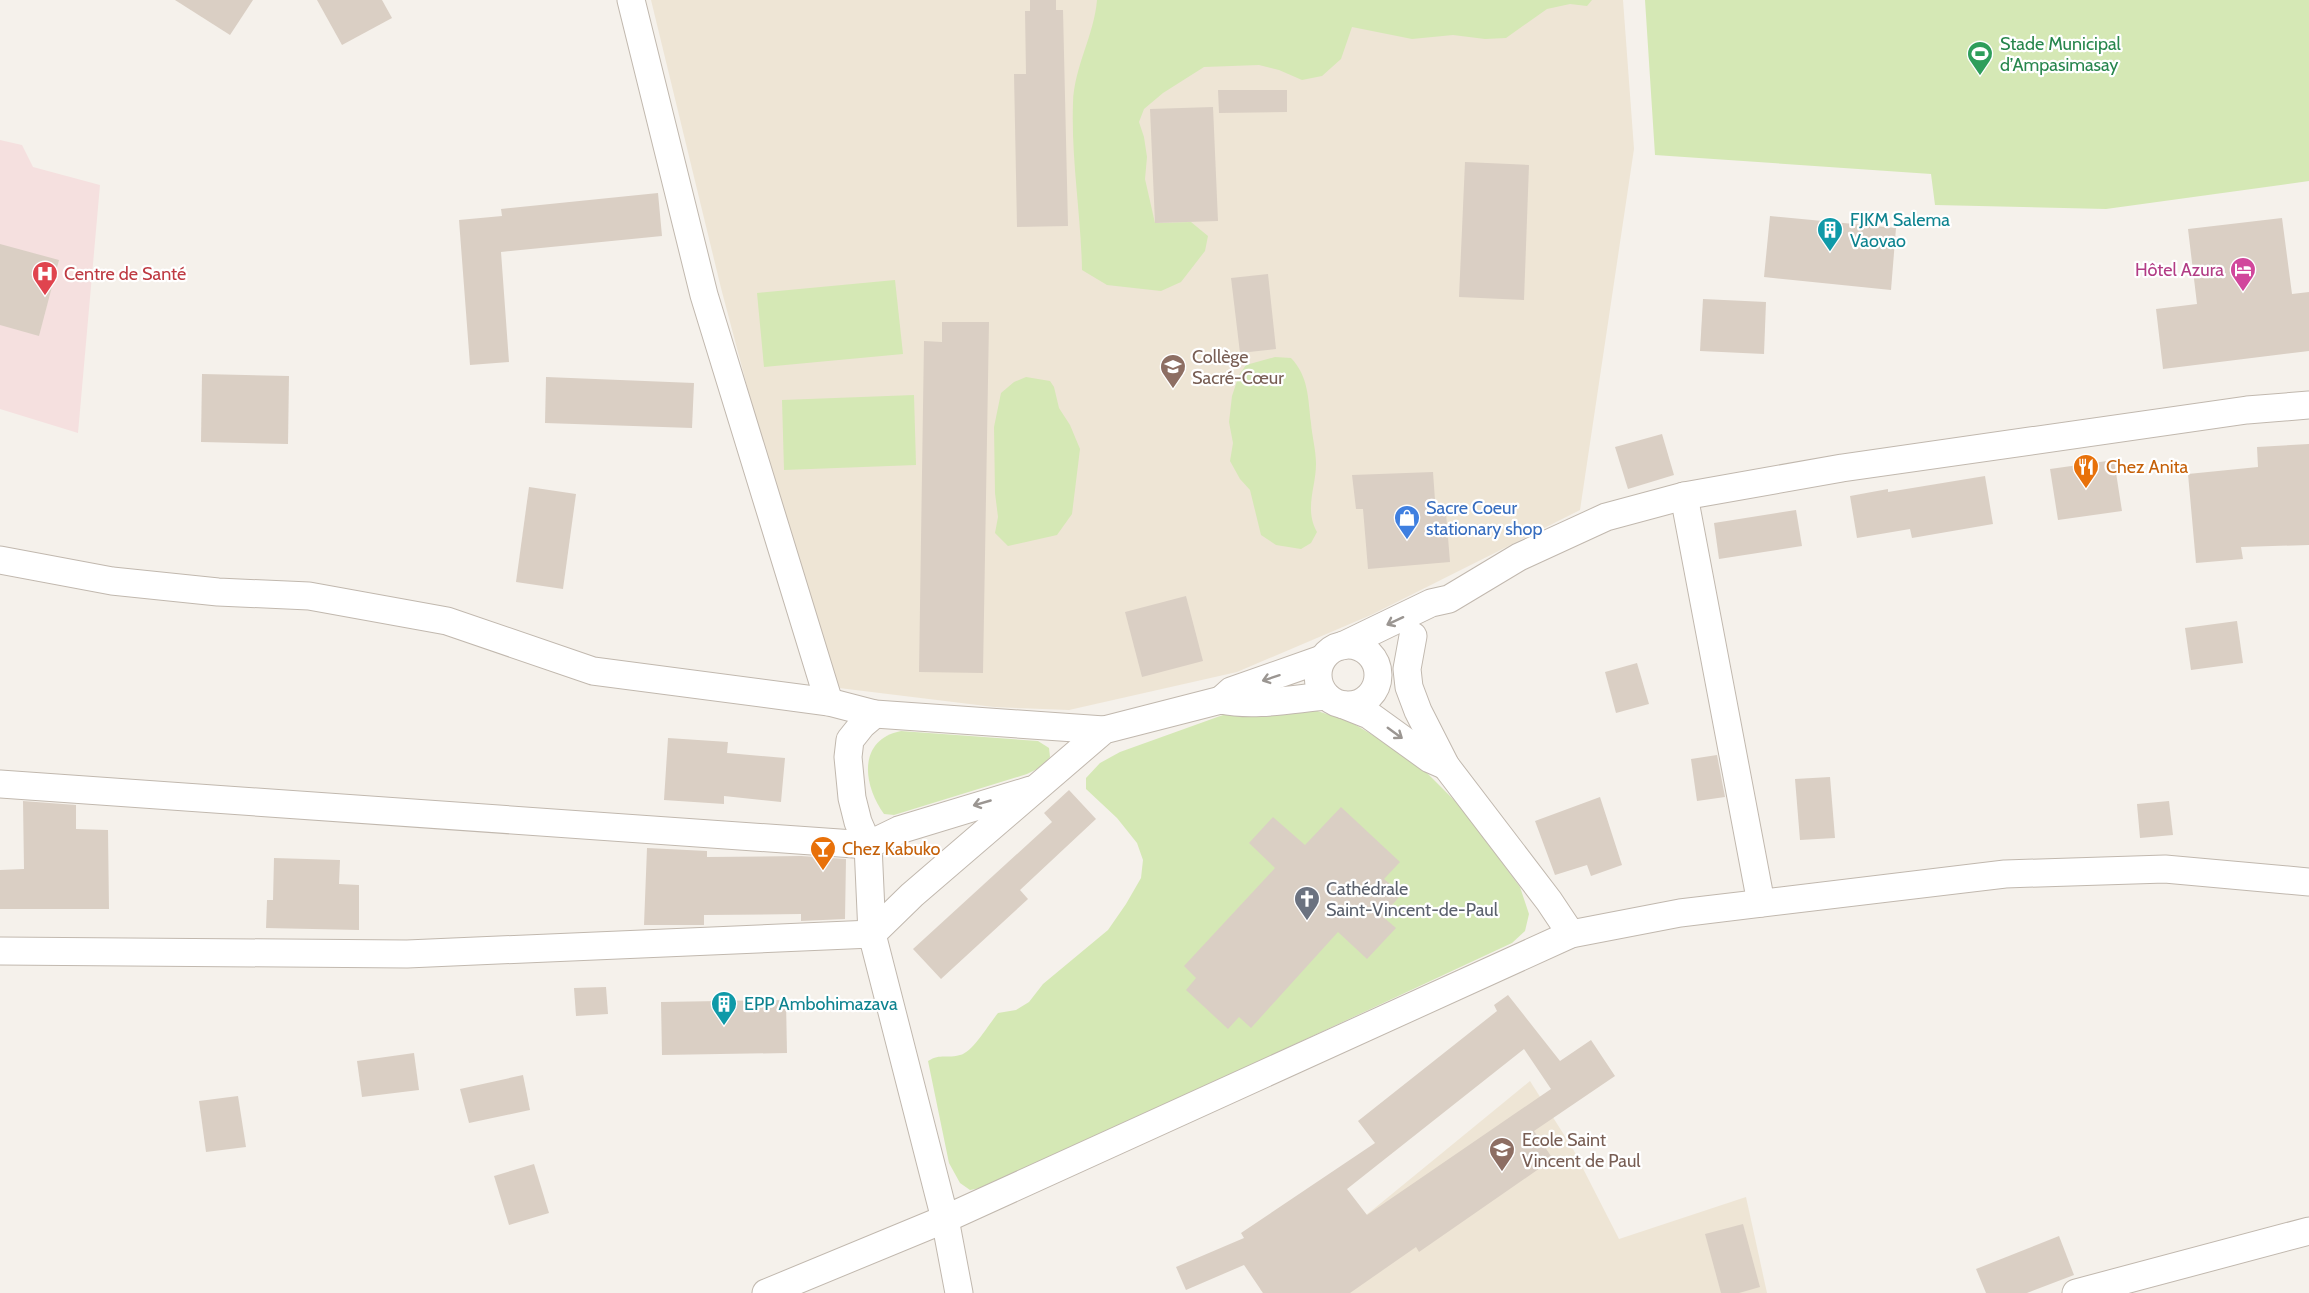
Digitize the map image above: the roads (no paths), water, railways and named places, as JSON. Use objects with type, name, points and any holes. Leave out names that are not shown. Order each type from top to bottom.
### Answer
[{"type":"street","points":[[631,0],[704,295],[829,702]]},
{"type":"street","points":[[1446,766],[1430,759],[1369,715],[1335,700],[1318,678],[1318,668],[1332,652],[1431,603],[1449,599],[1520,557],[1606,517],[1684,496],[1842,468],[2247,410],[2309,405]]},
{"type":"street","points":[[1684,496],[1761,903]]},
{"type":"street","points":[[0,560],[112,581],[218,592],[321,598],[447,621],[593,671],[829,702],[875,714],[1104,729],[1221,700],[1237,688],[1350,645],[1365,651],[1376,664],[1378,675],[1418,711]]},
{"type":"street","points":[[1221,700],[1235,703],[1260,703],[1335,700],[1353,705],[1369,696],[1378,675],[1413,636],[1439,614],[1449,599]]},
{"type":"street","points":[[1413,636],[1407,669],[1409,687],[1418,711],[1446,766],[1549,901],[1571,934]]},
{"type":"street","points":[[875,714],[850,740],[848,757],[852,798],[858,822],[868,844],[872,934],[945,1219],[959,1293]]},
{"type":"street","points":[[0,951],[407,954],[872,934],[912,895],[1104,729]]},
{"type":"street","points":[[0,784],[868,844],[899,830],[1038,788]]},
{"type":"street","points":[[766,1293],[945,1219],[1571,934],[1680,913],[2005,874],[2165,869],[2309,882]]},
{"type":"street","points":[[2076,1293],[2309,1231]]},
{"type":"place","name":"Stade Municipal d’Ampasimasay","points":[[1980,77]]},
{"type":"place","name":"FJKM Salema Vaovao","points":[[1830,253]]},
{"type":"place","name":"Hôtel Azura","points":[[2243,293]]},
{"type":"place","name":"Centre de Santé","points":[[45,297]]},
{"type":"place","name":"Collège Sacré-Cœur","points":[[1173,390]]},
{"type":"place","name":"Chez Anita","points":[[2086,490]]},
{"type":"place","name":"Sacre Coeur stationary shop","points":[[1407,541]]},
{"type":"place","name":"Chez Kabuko","points":[[823,872]]},
{"type":"place","name":"Cathédrale Saint-Vincent-de-Paul","points":[[1307,922]]},
{"type":"place","name":"EPP Ambohimazava","points":[[724,1027]]},
{"type":"place","name":"Ecole Saint Vincent de Paul","points":[[1502,1173]]}]
